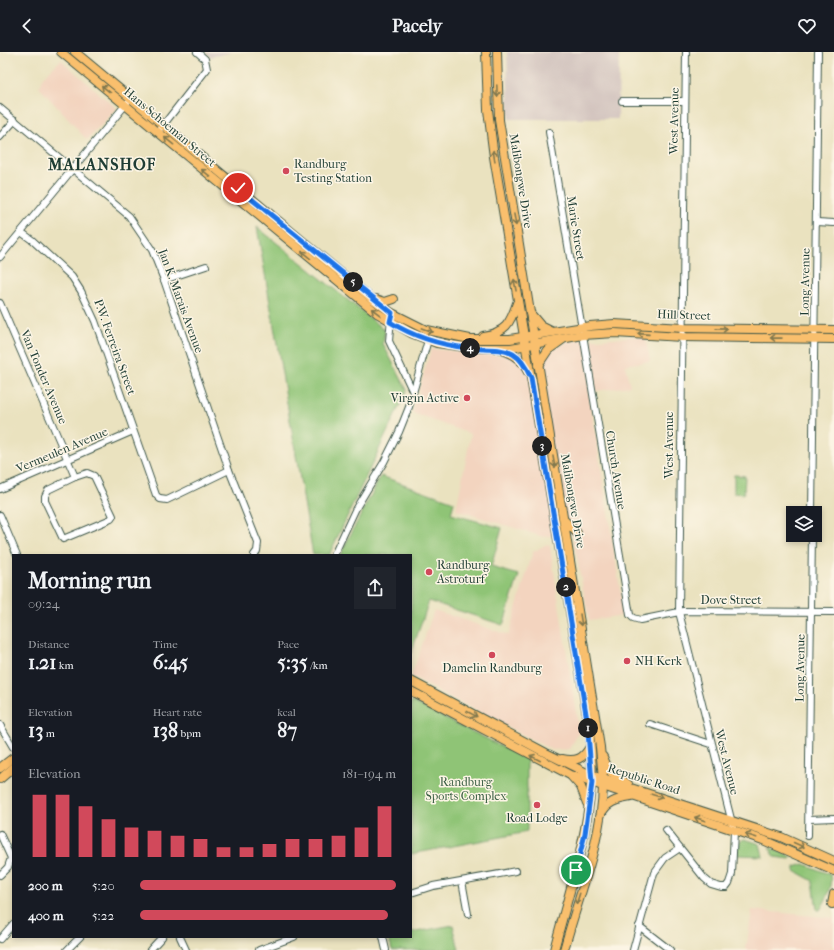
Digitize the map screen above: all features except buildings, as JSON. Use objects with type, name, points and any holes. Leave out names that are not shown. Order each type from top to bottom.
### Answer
[{"type":"main road","name":"Hans Schoeman Street","points":[[62,52],[377,313],[390,322],[411,334],[428,340],[461,347],[496,349],[534,339]]},
{"type":"main road","name":"Hans Schoeman Street","points":[[75,52],[371,298],[392,313],[426,330],[470,339],[525,341]]},
{"type":"main road","name":"Malibongwe Drive","points":[[486,52],[490,128],[584,694],[590,747],[591,779],[588,812],[581,852],[554,950]]},
{"type":"main road","name":"Malibongwe Drive","points":[[496,52],[499,120],[600,747],[602,783],[598,820],[591,856],[564,950]]},
{"type":"main road","points":[[371,298],[384,302],[394,298]]},
{"type":"main road","points":[[470,339],[497,334],[505,328],[510,321],[518,300]]},
{"type":"main road","points":[[530,313],[540,326],[554,332]]},
{"type":"main road","name":"Hill Street","points":[[534,339],[566,338],[582,331],[614,324],[682,328],[834,330]]},
{"type":"main road","name":"Hill Street","points":[[534,339],[554,332],[582,331],[682,337],[834,339]]},
{"type":"main road","points":[[538,365],[548,350],[566,338]]},
{"type":"main road","points":[[496,349],[514,355],[518,358],[525,366],[531,378]]},
{"type":"main road","points":[[563,519],[576,534],[569,548]]},
{"type":"main road","name":"Republic Road","points":[[412,682],[591,779],[780,837],[833,869]]},
{"type":"main road","name":"Republic Road","points":[[412,692],[570,775],[591,779]]},
{"type":"main road","points":[[546,754],[574,760],[584,755],[590,747]]},
{"type":"main road","points":[[598,820],[608,804],[633,793],[609,771],[600,747]]},
{"type":"main road","points":[[0,768],[12,759]]},
{"type":"main road","points":[[0,779],[12,769]]},
{"type":"main road","points":[[570,775],[582,787],[585,794],[588,812]]},
{"type":"main road","name":"Republic Road","points":[[633,793],[787,850],[833,869]]},
{"type":"main road","points":[[832,904],[834,894]]},
{"type":"street","points":[[158,132],[207,69],[205,59],[197,52]]},
{"type":"street","name":"West Avenue","points":[[686,52],[679,612],[730,821],[734,831]]},
{"type":"street","name":"Long Avenue","points":[[812,506],[817,222],[818,52]]},
{"type":"street","points":[[0,257],[131,98]]},
{"type":"street","points":[[622,101],[685,101]]},
{"type":"street","name":"Jan K. Marais Avenue","points":[[0,108],[128,216],[152,250],[164,280],[229,470],[258,543],[257,551],[255,554]]},
{"type":"street","points":[[0,137],[14,120]]},
{"type":"street","name":"Marie Street","points":[[550,132],[582,331]]},
{"type":"street","points":[[817,222],[834,223]]},
{"type":"street","name":"P.W. Ferreira Street","points":[[21,232],[32,240],[72,277],[81,291],[94,321],[154,492],[160,499],[167,500],[229,470]]},
{"type":"street","points":[[164,280],[206,266]]},
{"type":"street","name":"Van Tonder Avenue","points":[[0,303],[75,477]]},
{"type":"street","points":[[392,313],[389,335],[391,346],[413,392]]},
{"type":"street","name":"Church Avenue","points":[[582,331],[630,615]]},
{"type":"street","points":[[334,554],[356,508],[392,446],[404,420],[428,340]]},
{"type":"street","name":"Vermeulen Avenue","points":[[0,489],[133,431]]},
{"type":"street","points":[[88,473],[92,474],[113,516],[111,519],[64,539],[59,533],[45,496],[48,490],[75,477],[88,473]]},
{"type":"street","points":[[0,515],[17,554]]},
{"type":"street","name":"Long Avenue","points":[[808,836],[812,542]]},
{"type":"street","name":"Dove Street","points":[[630,615],[636,619],[645,619],[679,612],[834,612]]},
{"type":"street","points":[[650,724],[711,744]]},
{"type":"street","points":[[0,725],[12,745]]},
{"type":"street","points":[[809,819],[834,818]]},
{"type":"street","points":[[666,830],[704,878],[717,886],[726,887],[731,879],[734,831]]},
{"type":"street","points":[[0,834],[10,858],[8,867],[0,875]]},
{"type":"street","points":[[633,950],[657,867],[665,858],[680,848]]},
{"type":"street","points":[[412,894],[433,886],[516,871]]},
{"type":"street","points":[[462,881],[468,914]]},
{"type":"street","points":[[0,939],[12,925]]},
{"type":"street","points":[[639,926],[670,950]]},
{"type":"street","points":[[67,950],[79,938]]},
{"type":"street","points":[[150,950],[161,938]]},
{"type":"street","points":[[180,938],[186,950]]},
{"type":"street","points":[[259,950],[291,938]]},
{"type":"street","points":[[383,938],[386,950]]},
{"type":"shaded area","points":[[205,52],[232,52],[211,57]]},
{"type":"shaded area","points":[[507,52],[619,52],[618,119],[509,119]]},
{"type":"shaded area","points":[[61,60],[117,109],[87,140],[39,87],[43,77]]},
{"type":"shaded area","points":[[645,336],[650,361],[625,365],[630,386],[589,392],[624,615],[589,620],[572,532],[544,537],[456,510],[471,434],[412,413],[431,349],[501,355],[557,348],[568,341]]},
{"type":"shaded area","name":"Damelin Randburg","points":[[545,545],[550,546],[579,732],[570,749],[552,750],[412,678],[434,610],[508,635],[533,552]]},
{"type":"shaded area","points":[[752,910],[834,918],[834,950],[746,950]]},
{"type":"green space","points":[[257,227],[385,330],[383,344],[407,390],[329,554],[313,554]]},
{"type":"green space","points":[[734,475],[745,476],[744,494],[734,493]]},
{"type":"green space","points":[[381,476],[454,502],[451,514],[502,528],[491,567],[519,575],[503,625],[429,601],[412,650],[412,554],[341,554]]},
{"type":"green space","name":"Randburg Sports Complex","points":[[412,702],[527,759],[527,832],[412,854]]},
{"type":"green space","points":[[745,839],[760,844],[763,856],[737,855],[738,843]]},
{"type":"green space","points":[[769,847],[792,857],[790,859],[775,857]]},
{"type":"green space","points":[[804,864],[831,875],[832,880],[830,889],[820,910],[817,910],[813,881],[795,871],[795,867]]},
{"type":"green space","points":[[453,925],[459,950],[392,950],[389,938],[412,938],[412,933]]},
{"type":"place","name":"Randburg Testing Station","points":[[286,171]]},
{"type":"place","name":"Virgin Active","points":[[467,398]]},
{"type":"place","name":"Randburg Astroturf","points":[[429,572]]},
{"type":"place","name":"Damelin Randburg","points":[[492,655]]},
{"type":"place","name":"NH Kerk","points":[[627,661]]},
{"type":"place","name":"Road Lodge","points":[[537,805]]},
{"type":"district","name":"MALANSHOF","points":[[102,164]]},
{"type":"route","points":[[238,188],[342,272],[371,298],[392,313],[390,322],[399,328],[437,343],[461,347],[496,349],[507,352],[514,355],[521,361],[531,378],[563,568],[590,747],[592,783],[585,834],[576,870]]}]
